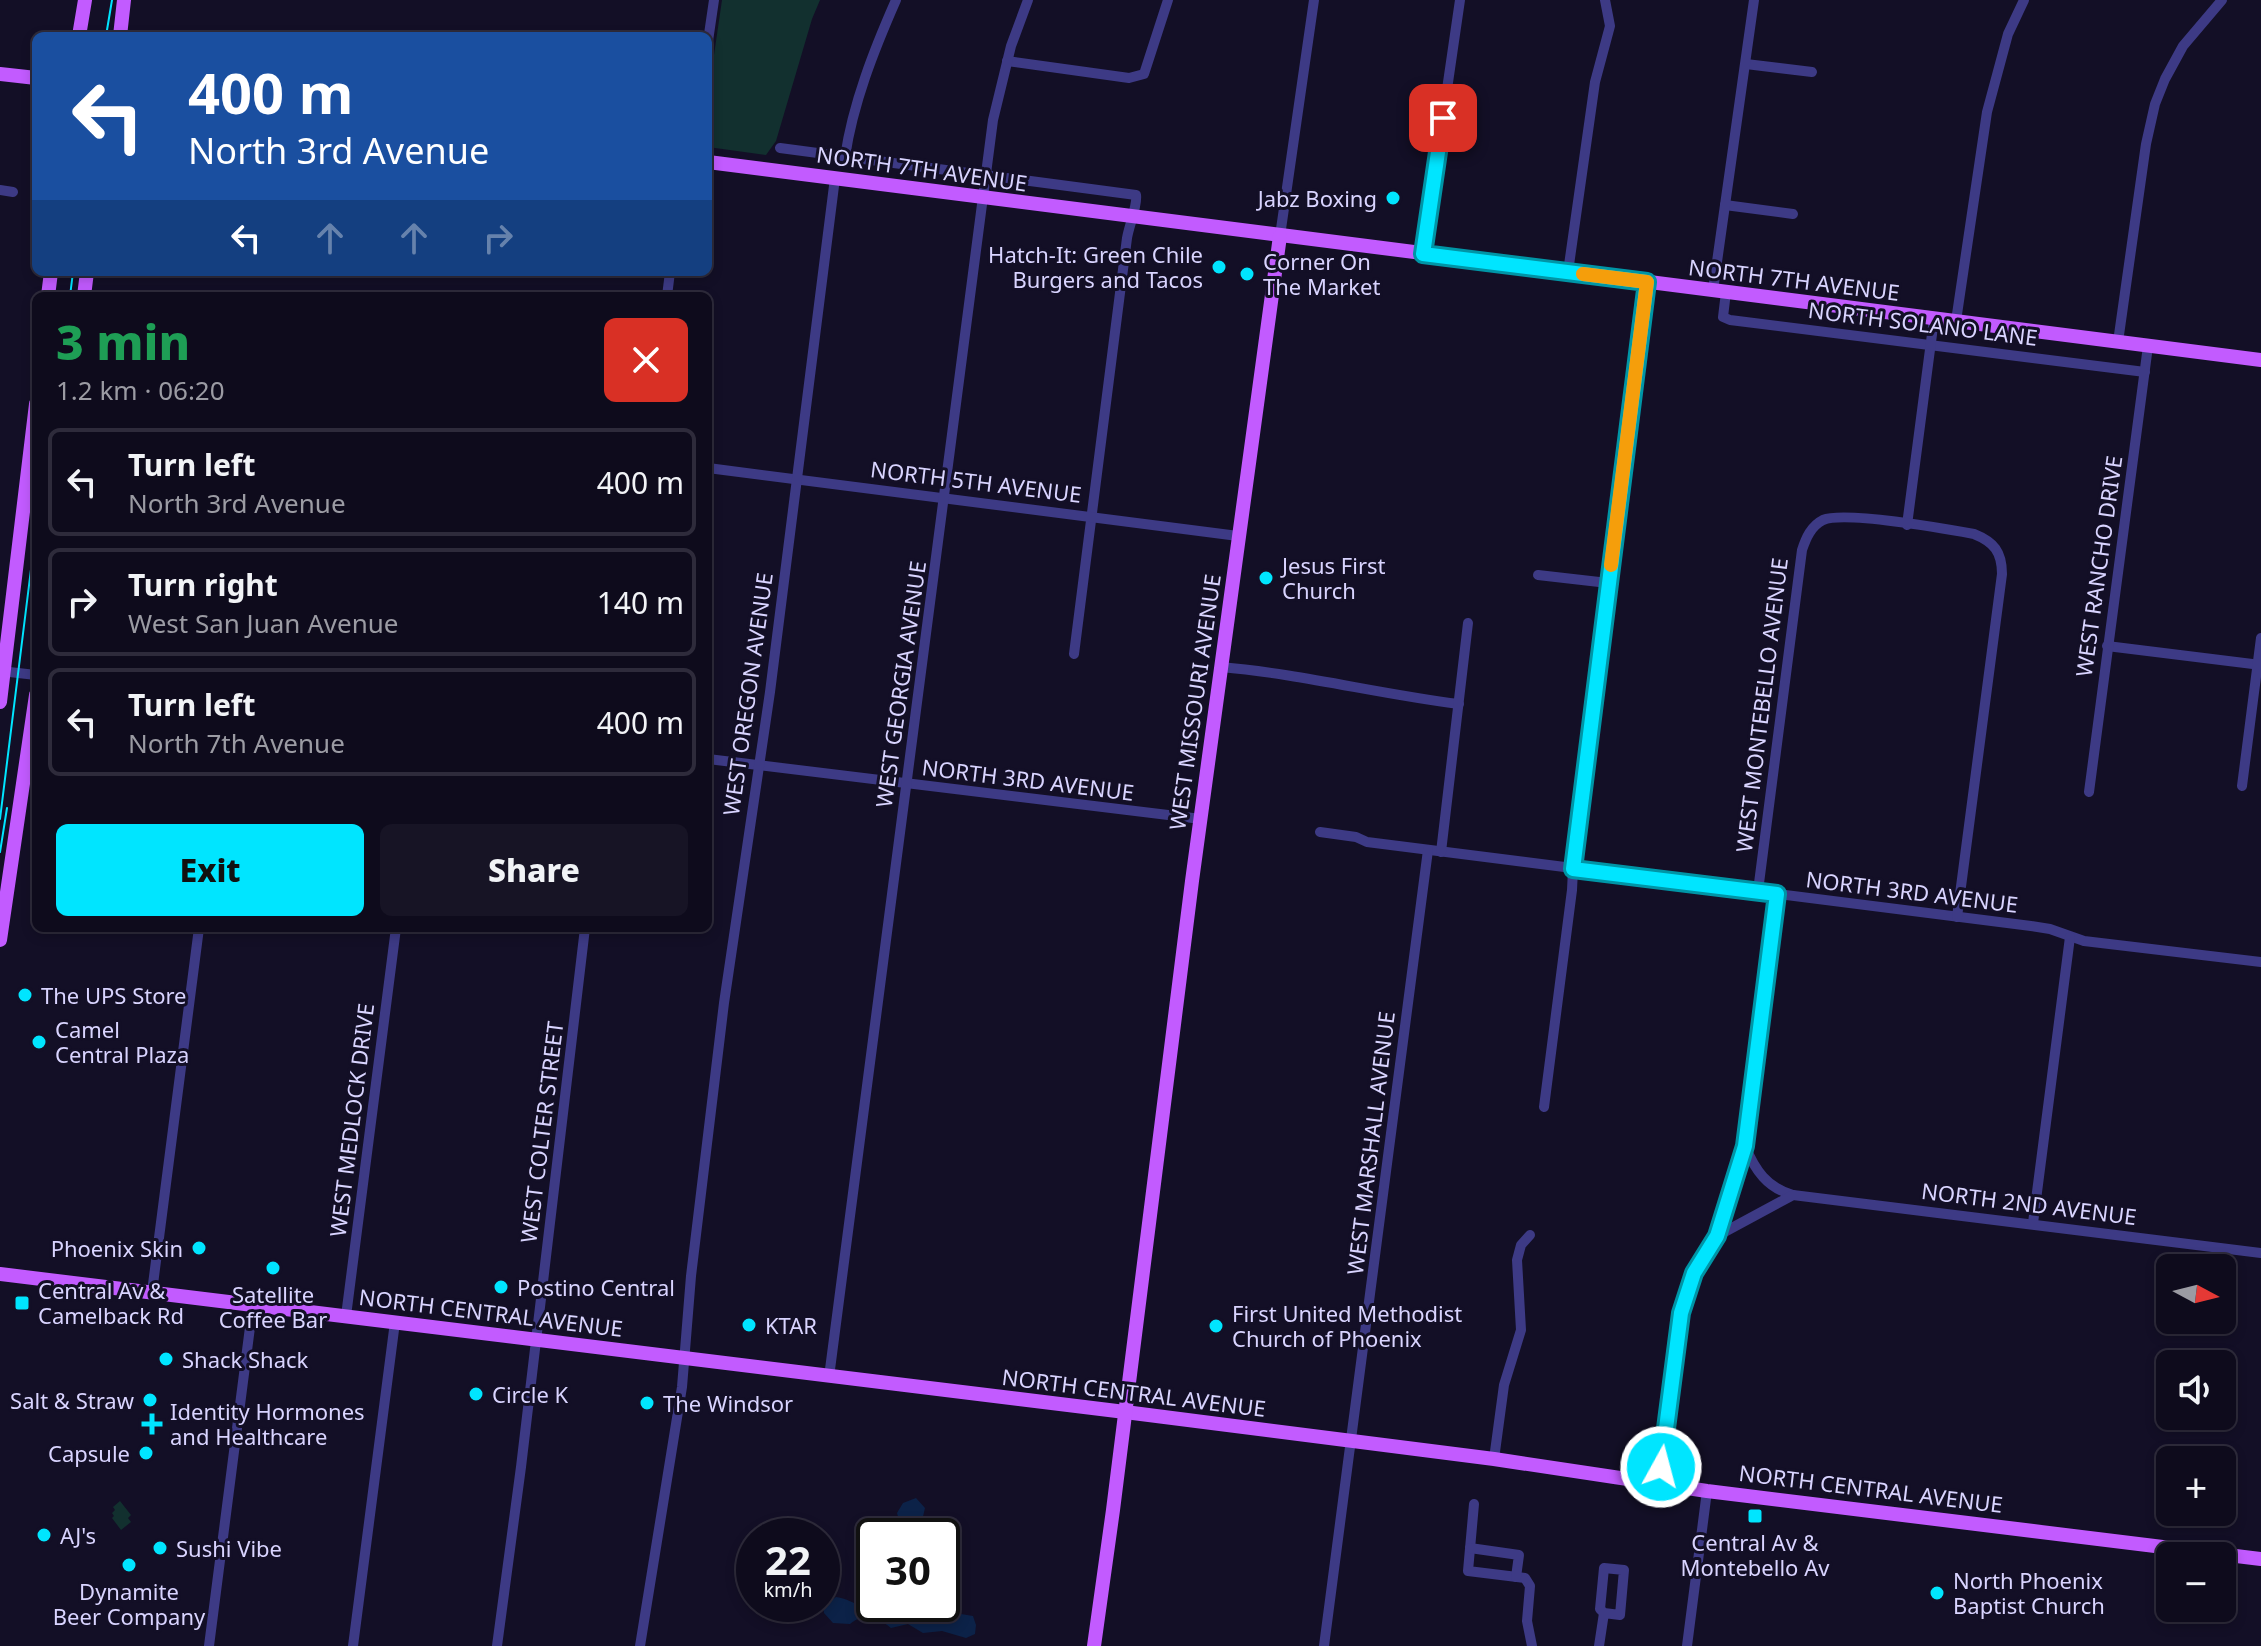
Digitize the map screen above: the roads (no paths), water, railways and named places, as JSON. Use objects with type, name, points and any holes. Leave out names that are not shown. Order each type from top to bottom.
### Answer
[{"type":"main road","points":[[80,32],[85,0]]},
{"type":"main road","points":[[120,32],[124,0]]},
{"type":"main road","points":[[0,74],[32,78]]},
{"type":"main road","name":"NORTH 7TH AVENUE","points":[[712,163],[2261,360]]},
{"type":"main road","name":"WEST MISSOURI AVENUE","points":[[1097,1646],[1201,819],[1280,236]]},
{"type":"main road","points":[[0,702],[32,436]]},
{"type":"main road","points":[[0,940],[32,722]]},
{"type":"main road","name":"NORTH CENTRAL AVENUE","points":[[0,1274],[1125,1412],[1494,1459],[1707,1491],[2261,1559]]},
{"type":"street","points":[[709,32],[714,0]]},
{"type":"street","points":[[845,157],[861,93],[880,35],[896,0]]},
{"type":"street","name":"WEST GEORGIA AVENUE","points":[[829,1377],[993,120],[1007,61],[1028,0]]},
{"type":"street","points":[[1007,61],[1129,78],[1144,74],[1168,0]]},
{"type":"street","name":"WEST MISSOURI AVENUE","points":[[1280,236],[1314,0]]},
{"type":"street","points":[[1423,254],[1460,0]]},
{"type":"street","points":[[1568,272],[1595,82],[1608,41],[1610,26],[1605,0]]},
{"type":"street","points":[[1720,291],[1725,205],[1754,0]]},
{"type":"street","points":[[1956,321],[1987,112],[2008,34],[2024,0]]},
{"type":"street","points":[[2118,342],[2146,144],[2155,104],[2183,46],[2222,0]]},
{"type":"street","points":[[1746,64],[1812,72]]},
{"type":"street","name":"NORTH 7TH AVENUE","points":[[780,148],[1133,193],[1137,201],[1130,217]]},
{"type":"street","name":"WEST OREGON AVENUE","points":[[640,1646],[672,1457],[724,1003],[797,479],[835,178]]},
{"type":"street","points":[[0,190],[13,192]]},
{"type":"street","points":[[1725,205],[1793,214]]},
{"type":"street","points":[[1074,654],[1130,217]]},
{"type":"street","points":[[1544,1107],[1647,282]]},
{"type":"street","name":"NORTH SOLANO LANE","points":[[1720,291],[1723,317],[1730,320],[2145,372]]},
{"type":"street","points":[[1934,319],[1907,525],[1986,538],[2001,554],[2002,574],[1957,917]]},
{"type":"street","name":"WEST RANCHO DRIVE","points":[[2089,792],[2148,346]]},
{"type":"street","name":"NORTH 5TH AVENUE","points":[[712,468],[1238,536]]},
{"type":"street","name":"WEST MONTEBELLO AVENUE","points":[[1758,891],[1802,550],[1813,527],[1836,517],[1907,525]]},
{"type":"street","points":[[1538,575],[1608,583]]},
{"type":"street","points":[[1441,852],[1468,623]]},
{"type":"street","points":[[2242,786],[2261,638]]},
{"type":"street","points":[[2107,646],[2259,665]]},
{"type":"street","points":[[1221,667],[1459,704]]},
{"type":"street","points":[[2,672],[32,675]]},
{"type":"street","name":"NORTH 3RD AVENUE","points":[[712,760],[1201,819]]},
{"type":"street","name":"NORTH 3RD AVENUE","points":[[1320,832],[1441,852],[2050,929],[2084,941],[2261,962]]},
{"type":"street","name":"WEST MARSHALL AVENUE","points":[[1324,1646],[1428,850]]},
{"type":"street","points":[[1659,1484],[1681,1313],[1694,1273],[1717,1236],[1745,1146],[1777,894]]},
{"type":"street","points":[[152,1292],[198,932]]},
{"type":"street","name":"WEST MEDLOCK DRIVE","points":[[346,1316],[395,932]]},
{"type":"street","name":"WEST COLTER STREET","points":[[497,1646],[530,1398],[585,932]]},
{"type":"street","points":[[2033,1223],[2070,937]]},
{"type":"street","name":"NORTH 2ND AVENUE","points":[[1745,1146],[1753,1164],[1766,1181],[1781,1192],[1793,1195],[2261,1253]]},
{"type":"street","points":[[1717,1236],[1793,1195]]},
{"type":"street","points":[[1494,1459],[1504,1385],[1521,1330],[1517,1260],[1521,1245],[1530,1235]]},
{"type":"street","points":[[209,1646],[253,1304]]},
{"type":"street","points":[[353,1646],[395,1322]]},
{"type":"street","points":[[1687,1646],[1707,1491]]},
{"type":"street","points":[[1474,1504],[1468,1571],[1525,1578],[1530,1586],[1527,1621],[1532,1646]]},
{"type":"street","points":[[1470,1548],[1519,1555],[1516,1577]]},
{"type":"street","points":[[1604,1568],[1624,1570],[1620,1615],[1604,1613],[1600,1609],[1604,1568]]},
{"type":"street","points":[[1599,1646],[1604,1613]]},
{"type":"water","points":[[916,1498],[925,1508],[923,1518],[898,1518],[897,1513],[903,1503]]},
{"type":"water","points":[[840,1598],[856,1604],[856,1621],[850,1624],[833,1623],[840,1622]]},
{"type":"water","points":[[960,1614],[973,1616],[976,1625],[975,1634],[966,1638],[942,1631],[923,1633],[908,1624],[891,1628],[882,1622],[960,1622]]},
{"type":"tram line","points":[[107,32],[112,0]]},
{"type":"tram line","points":[[70,292],[72,276]]},
{"type":"tram line","points":[[0,819],[32,561]]},
{"type":"tram line","points":[[0,852],[7,808]]},
{"type":"place","name":"Jabz Boxing","points":[[1393,198]]},
{"type":"place","name":"Hatch-It: Green Chile Burgers and Tacos","points":[[1219,267]]},
{"type":"place","name":"Corner On The Market","points":[[1247,274]]},
{"type":"place","name":"Jesus First Church","points":[[1266,578]]},
{"type":"place","name":"The UPS Store","points":[[25,995]]},
{"type":"place","name":"Camel Central Plaza","points":[[39,1042]]},
{"type":"place","name":"Phoenix Skin","points":[[199,1248]]},
{"type":"place","name":"Satellite Coffee Bar","points":[[273,1268]]},
{"type":"place","name":"Postino Central","points":[[501,1287]]},
{"type":"place","name":"Central Av & Camelback Rd","points":[[22,1303]]},
{"type":"place","name":"KTAR","points":[[749,1325]]},
{"type":"place","name":"First United Methodist Church of Phoenix","points":[[1216,1326]]},
{"type":"place","name":"Shack Shack","points":[[166,1359]]},
{"type":"place","name":"Circle K","points":[[476,1394]]},
{"type":"place","name":"Salt & Straw","points":[[150,1400]]},
{"type":"place","name":"The Windsor","points":[[647,1403]]},
{"type":"place","name":"Identity Hormones and Healthcare","points":[[152,1424]]},
{"type":"place","name":"Capsule","points":[[146,1453]]},
{"type":"place","name":"Central Av & Montebello Av","points":[[1755,1516]]},
{"type":"place","name":"AJ's","points":[[44,1535]]},
{"type":"place","name":"Sushi Vibe","points":[[160,1548]]},
{"type":"place","name":"Dynamite Beer Company","points":[[129,1565]]},
{"type":"place","name":"North Phoenix Baptist Church","points":[[1937,1593]]}]
